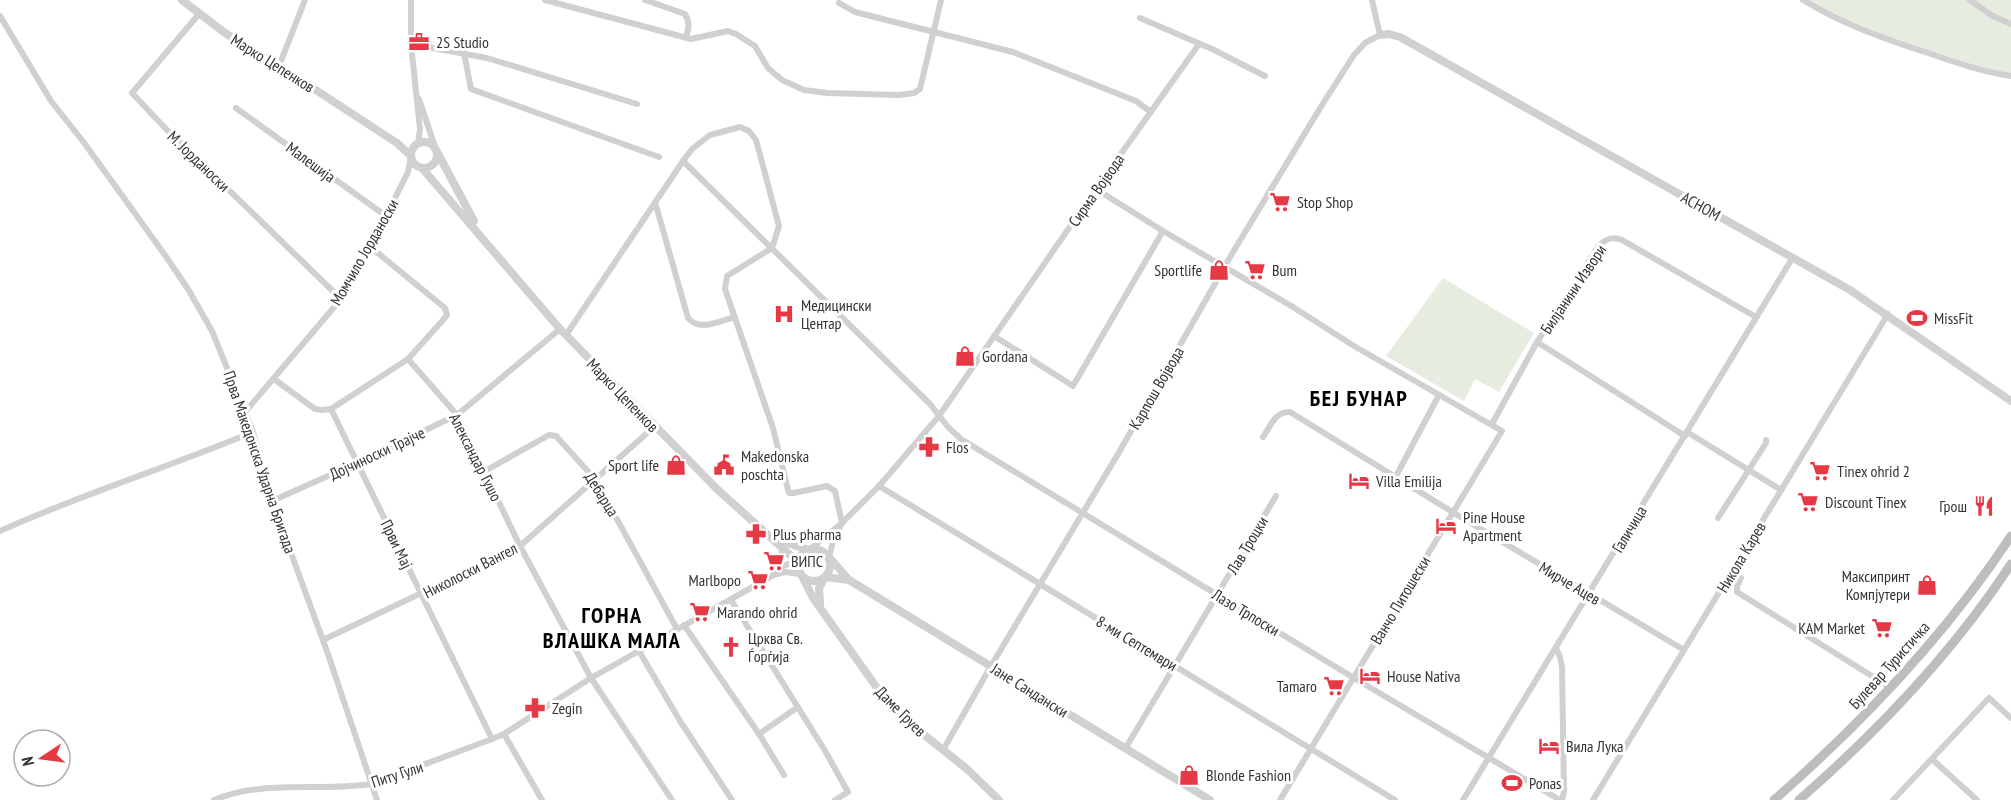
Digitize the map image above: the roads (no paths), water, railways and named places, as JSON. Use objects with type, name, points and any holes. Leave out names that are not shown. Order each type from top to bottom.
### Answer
[{"type":"main road","name":"Булевар Туристичка","points":[[1773,800],[1841,739],[1891,688],[1962,605],[2011,536]]},
{"type":"main road","name":"Булевар Туристичка","points":[[1799,800],[1849,754],[1904,698],[1975,614],[2011,564]]},
{"type":"street","name":"Марко Цепенков","points":[[182,0],[225,33],[397,142]]},
{"type":"street","points":[[279,66],[305,0]]},
{"type":"street","points":[[411,0],[411,44],[420,129],[417,144],[411,156]]},
{"type":"street","points":[[545,0],[691,39],[728,32],[736,34],[755,46],[768,68],[782,80],[804,90],[899,95],[914,93],[920,89],[941,0]]},
{"type":"street","points":[[645,0],[685,14],[689,26],[686,37]]},
{"type":"street","points":[[1372,0],[1380,35]]},
{"type":"street","points":[[1803,0],[1835,18],[1906,46],[1976,69],[2011,76]]},
{"type":"street","points":[[1970,0],[1991,15],[2011,24]]},
{"type":"street","points":[[839,3],[855,12],[1013,52],[1136,101],[1151,112]]},
{"type":"street","name":"М. Јорданоски","points":[[199,14],[132,93],[341,299]]},
{"type":"street","name":"Прва Македонска Ударна Бригада","points":[[0,16],[51,101],[85,144],[188,289],[212,331],[253,432],[272,501],[323,640],[377,800]]},
{"type":"street","points":[[1140,18],[1264,76]]},
{"type":"street","name":"АСНОМ","points":[[1380,35],[1389,34],[1400,37],[1850,290],[1888,314],[2011,401]]},
{"type":"street","name":"Карпош Војвода","points":[[943,750],[1226,267],[1350,61],[1365,44],[1380,35]]},
{"type":"street","points":[[411,44],[487,58],[637,104]]},
{"type":"street","name":"Сирма Војвода","points":[[809,550],[842,523],[879,486],[939,416],[1199,44]]},
{"type":"street","points":[[464,53],[471,88],[659,157]]},
{"type":"street","points":[[418,96],[436,150],[485,240]]},
{"type":"street","name":"Малешија","points":[[236,108],[386,216]]},
{"type":"street","name":"Дојчиноски Трајче","points":[[272,501],[458,415],[563,332],[683,161],[692,149],[710,135],[740,127],[748,131],[756,140],[779,226],[772,248]]},
{"type":"street","points":[[397,142],[417,144],[427,142],[436,150]]},
{"type":"street","points":[[397,142],[485,240]]},
{"type":"street","points":[[408,172],[413,167],[427,167],[434,163],[436,150]]},
{"type":"street","name":"Момчило Јорданоски","points":[[245,412],[341,299],[408,172],[411,156]]},
{"type":"street","name":"Лазо Трпоски","points":[[683,161],[930,404],[961,439],[1354,678],[1561,800]]},
{"type":"street","points":[[1096,189],[1354,346],[1491,424]]},
{"type":"street","points":[[655,202],[688,318],[693,324],[700,326],[735,317]]},
{"type":"street","points":[[993,336],[1073,386],[1163,231]]},
{"type":"street","name":"Билјанини Извори","points":[[1491,424],[1537,342],[1598,247],[1607,240],[1612,238],[1622,240],[1756,317]]},
{"type":"street","name":"Марко Цепенков","points":[[485,240],[563,332],[654,427],[749,520],[773,538]]},
{"type":"street","points":[[274,379],[315,409],[332,409],[408,358],[447,315],[445,309],[368,245]]},
{"type":"street","points":[[772,248],[727,276],[725,289],[773,428],[789,493],[794,494],[827,486],[835,491],[842,523],[834,538],[829,557],[830,568],[818,595],[820,606]]},
{"type":"street","name":"Галичица","points":[[1464,800],[1793,257]]},
{"type":"street","name":"Никола Карев","points":[[1593,800],[1888,314]]},
{"type":"street","points":[[1537,342],[1781,490]]},
{"type":"street","name":"Александар Гушо","points":[[408,358],[458,415],[520,546],[591,678]]},
{"type":"street","points":[[1395,478],[1439,395]]},
{"type":"street","name":"Први Мај","points":[[332,409],[492,739]]},
{"type":"street","name":"Мирче Ацев","points":[[1263,437],[1279,413],[1290,412],[1395,478],[1684,650]]},
{"type":"street","name":"Ванчо Питошески","points":[[1280,800],[1502,430],[1491,424]]},
{"type":"street","name":"Николоски Вангел","points":[[323,640],[520,546],[654,427]]},
{"type":"street","points":[[0,531],[253,432]]},
{"type":"street","name":"Дебарца","points":[[485,471],[549,435],[556,436],[595,479],[681,627]]},
{"type":"street","points":[[1718,518],[1766,440]]},
{"type":"street","name":"8-ми Септември","points":[[879,486],[1395,800]]},
{"type":"street","name":"Лав Троцки","points":[[1125,749],[1276,496]]},
{"type":"street","points":[[773,538],[809,550],[822,551],[829,557]]},
{"type":"street","points":[[773,538],[799,563]]},
{"type":"street","points":[[780,568],[782,549]]},
{"type":"street","points":[[801,574],[799,563],[802,555],[809,550]]},
{"type":"street","name":"Јане Сандански","points":[[829,557],[849,580],[1210,800]]},
{"type":"street","points":[[772,576],[791,562],[799,563]]},
{"type":"street","points":[[772,576],[793,572],[815,581],[825,577]]},
{"type":"street","points":[[1732,573],[1742,578],[1737,586],[1737,592],[1891,688]]},
{"type":"street","name":"Даме Груев","points":[[801,574],[806,587],[885,699],[967,769],[999,800]]},
{"type":"street","name":"Питу Гули","points":[[214,800],[253,790],[372,784],[492,739],[504,734],[591,678],[772,576]]},
{"type":"street","name":"Јане Сандански","points":[[825,577],[849,580]]},
{"type":"street","points":[[731,600],[848,792],[835,800]]},
{"type":"street","points":[[681,627],[759,734],[784,775]]},
{"type":"street","points":[[1556,648],[1562,667],[1564,792],[1561,800]]},
{"type":"street","points":[[639,651],[680,721],[732,800]]},
{"type":"street","points":[[591,678],[672,800]]},
{"type":"street","points":[[1893,800],[1989,698],[2011,718]]},
{"type":"street","points":[[759,734],[798,707]]},
{"type":"street","points":[[504,734],[542,800]]},
{"type":"street","points":[[1933,760],[1977,800]]},
{"type":"place","name":"2S Studio","points":[[419,42]]},
{"type":"place","name":"Stop Shop","points":[[1280,202]]},
{"type":"place","name":"Sportlife","points":[[1219,270]]},
{"type":"place","name":"Bum","points":[[1255,270]]},
{"type":"place","name":"Медицински Центар","points":[[784,314]]},
{"type":"place","name":"MissFit","points":[[1917,318]]},
{"type":"place","name":"Gordana","points":[[965,356]]},
{"type":"place","name":"Flos","points":[[929,447]]},
{"type":"place","name":"Sport life","points":[[676,465]]},
{"type":"place","name":"Makedonska poschta","points":[[724,465]]},
{"type":"place","name":"Tinex ohrid 2","points":[[1820,471]]},
{"type":"place","name":"Villa Emilija","points":[[1359,481]]},
{"type":"place","name":"Discount Tinex","points":[[1808,502]]},
{"type":"place","name":"Грош","points":[[1984,506]]},
{"type":"place","name":"Pine House Apartment","points":[[1446,526]]},
{"type":"place","name":"Plus pharma","points":[[756,534]]},
{"type":"place","name":"ВИПС","points":[[774,561]]},
{"type":"place","name":"Marlbopo","points":[[758,580]]},
{"type":"place","name":"Максипринт Компјутери","points":[[1927,585]]},
{"type":"place","name":"Marando ohrid","points":[[700,612]]},
{"type":"place","name":"KAM Market","points":[[1882,628]]},
{"type":"place","name":"Црква Св. Ѓoрѓијa","points":[[731,647]]},
{"type":"place","name":"House Nativa","points":[[1370,676]]},
{"type":"place","name":"Tamaro","points":[[1334,686]]},
{"type":"place","name":"Zegin","points":[[535,708]]},
{"type":"place","name":"Вила Лука","points":[[1549,746]]},
{"type":"place","name":"Blonde Fashion","points":[[1189,775]]},
{"type":"place","name":"Ponas","points":[[1512,783]]},
{"type":"district","name":"БЕЈ БУНАР","points":[[1359,398]]},
{"type":"district","name":"ГОРНА ВЛАШКА МАЛА","points":[[612,628]]}]
